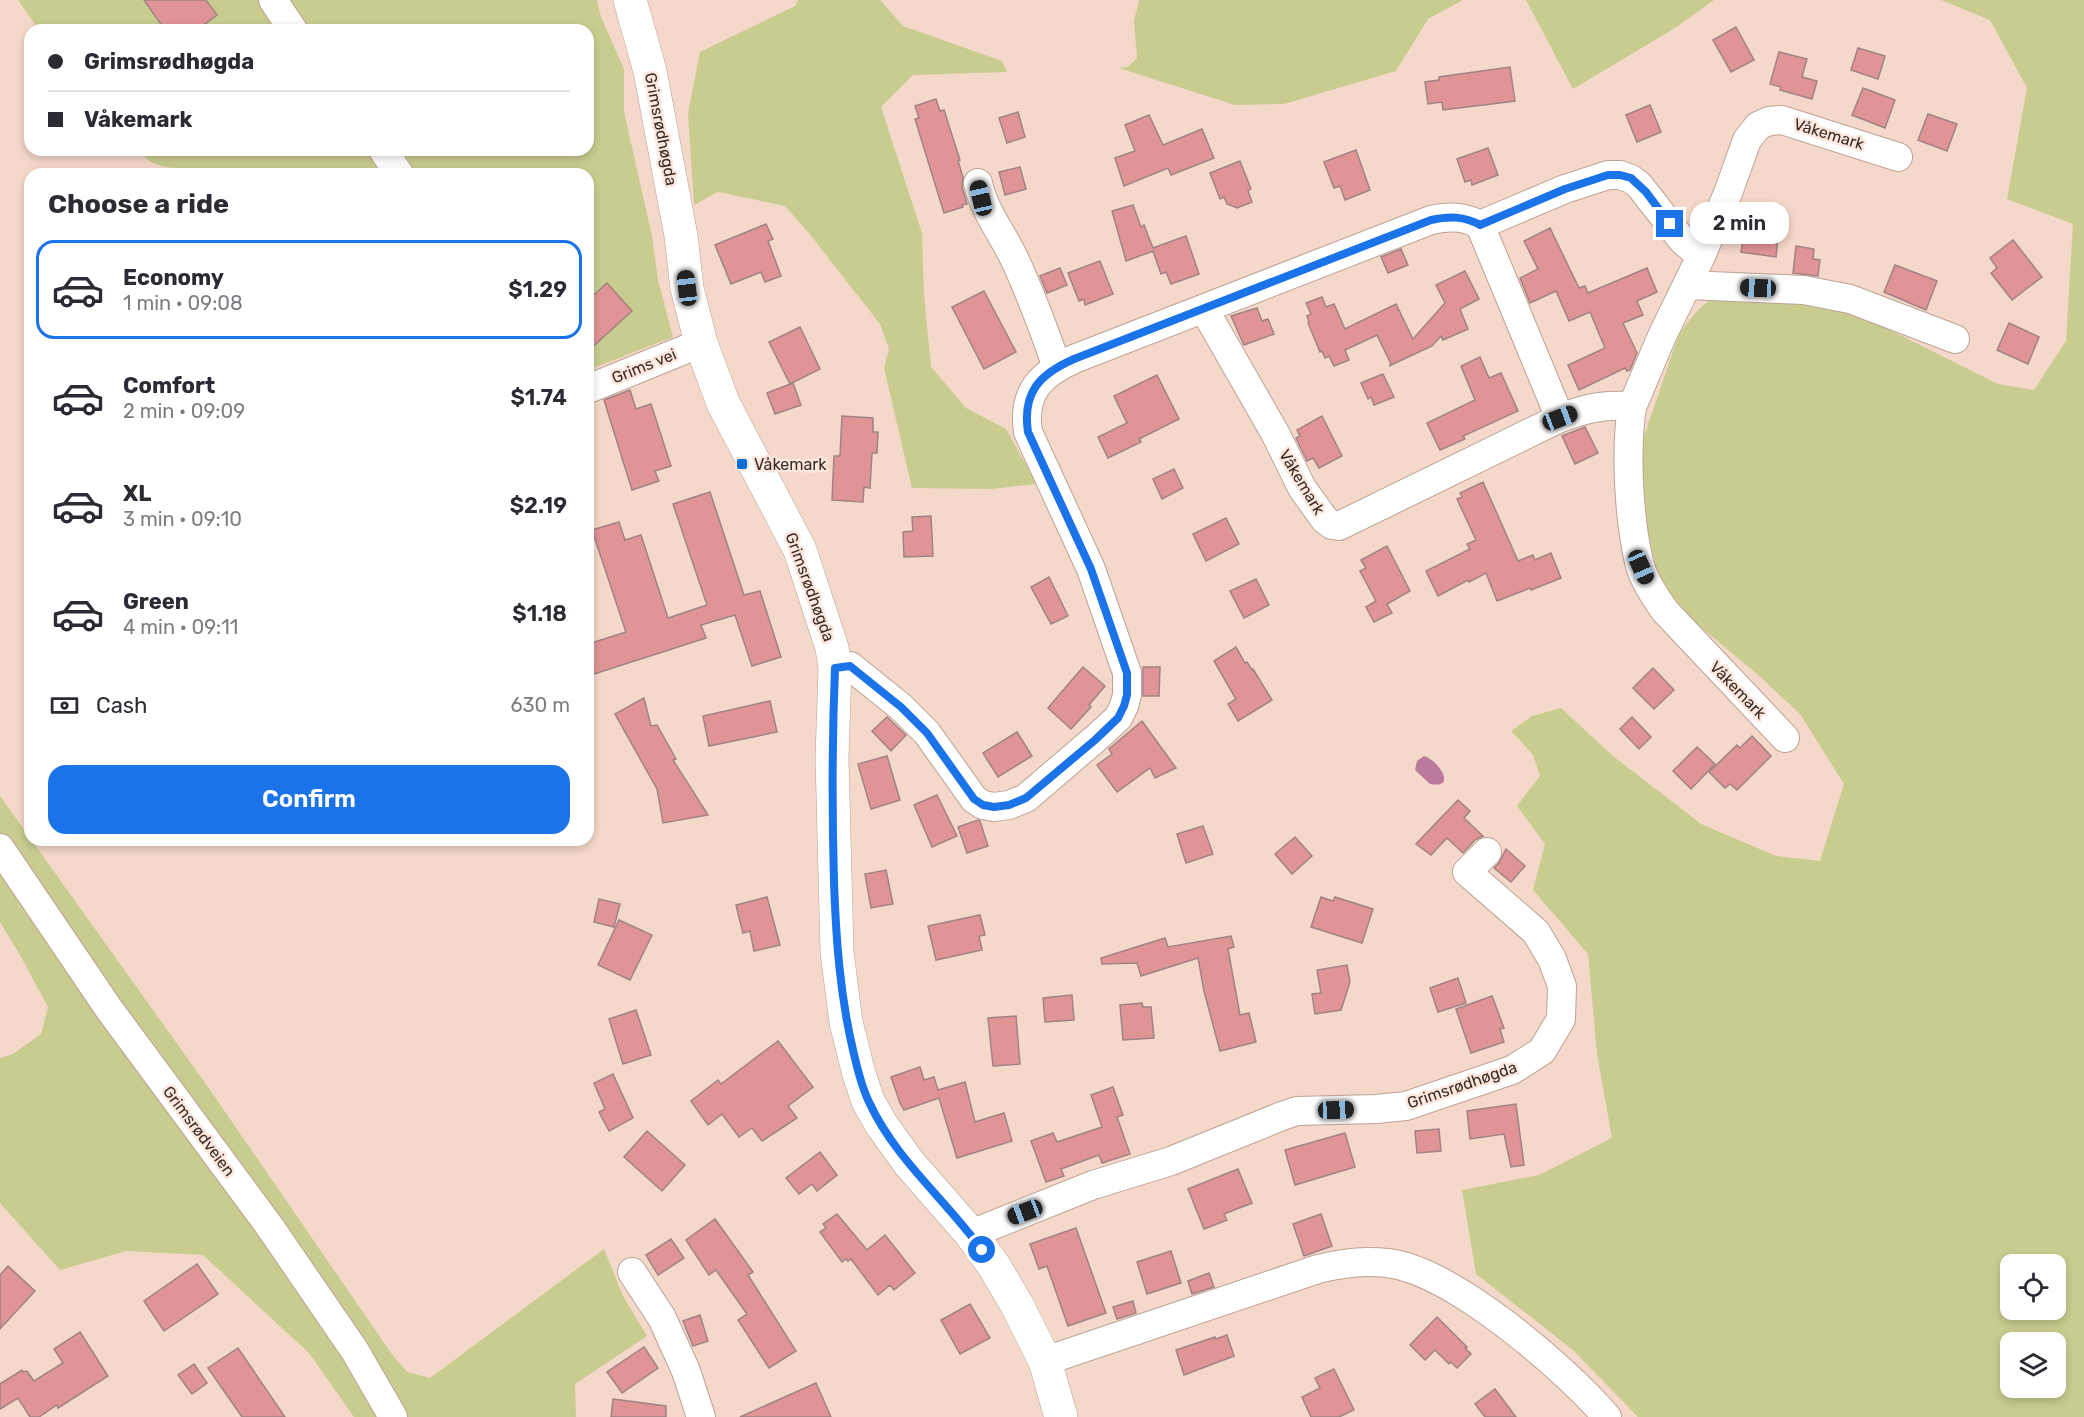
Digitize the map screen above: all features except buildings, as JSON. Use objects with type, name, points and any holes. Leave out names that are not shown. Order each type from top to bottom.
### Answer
[{"type":"main road","name":"Grimsrødhøgda","points":[[630,0],[650,71],[681,236],[687,288],[701,343],[723,403],[800,550],[832,648],[835,668],[832,758],[837,951],[846,1022],[859,1074],[868,1101],[881,1124],[909,1163],[971,1234],[994,1266],[1017,1305],[1045,1361],[1061,1417]]},
{"type":"street","points":[[273,0],[289,24]]},
{"type":"street","name":"Våkemark","points":[[1785,738],[1665,611],[1650,589],[1641,567],[1632,514],[1628,437],[1632,407],[1662,336],[1701,256],[1728,193],[1747,140],[1758,126],[1769,121],[1782,120],[1898,157]]},
{"type":"street","points":[[1480,225],[1565,189],[1608,175],[1620,175],[1631,178],[1639,185],[1682,240],[1701,256]]},
{"type":"street","points":[[978,183],[981,198],[1032,297],[1057,366]]},
{"type":"street","points":[[835,668],[850,666],[901,707],[927,733],[974,799],[983,805],[994,807],[1009,805],[1026,798],[1118,718],[1127,695],[1127,673],[1091,569],[1028,432],[1026,418],[1032,392],[1038,382],[1057,366],[1431,220],[1448,216],[1473,221],[1480,225],[1560,418]]},
{"type":"street","points":[[1688,285],[1804,290],[1850,299],[1955,339]]},
{"type":"street","name":"Våkemark","points":[[1204,309],[1275,433],[1302,488],[1325,520],[1332,525],[1339,526],[1347,523],[1560,418],[1606,405],[1632,407]]},
{"type":"street","name":"Grims vei","points":[[594,387],[701,343]]},
{"type":"street","name":"Grimsrødveien","points":[[0,848],[109,1009],[270,1227],[355,1352],[393,1417]]},
{"type":"street","name":"Grimsrødhøgda","points":[[971,1234],[1093,1185],[1171,1161],[1282,1116],[1297,1112],[1406,1106],[1512,1070],[1542,1051],[1561,1019],[1562,986],[1552,959],[1536,932],[1467,872],[1487,852]]},
{"type":"street","points":[[1045,1361],[1318,1269],[1344,1262],[1388,1263],[1415,1270],[1471,1299],[1573,1381],[1606,1417]]},
{"type":"street","points":[[632,1272],[662,1318],[686,1371],[701,1417]]},
{"type":"green space","points":[[18,0],[597,0],[601,17],[624,69],[624,112],[652,236],[658,280],[673,337],[594,368],[594,168],[171,168],[154,163],[144,156],[594,156],[594,24],[35,24]]},
{"type":"green space","points":[[798,0],[880,0],[903,26],[1002,61],[1007,72],[913,75],[881,107],[922,233],[924,295],[931,367],[966,408],[1006,429],[1037,484],[992,489],[912,488],[884,368],[889,349],[880,324],[785,206],[718,192],[694,205],[688,113],[700,52],[795,6]]},
{"type":"green space","points":[[1139,0],[1463,0],[1428,19],[1396,71],[1284,104],[1235,105],[1119,68],[1128,67],[1137,58],[1134,21]]},
{"type":"green space","points":[[1526,0],[1714,0],[1675,28],[1573,89]]},
{"type":"green space","points":[[1941,0],[2084,0],[2084,1417],[1638,1417],[1573,1350],[1476,1274],[1462,1190],[1539,1175],[1612,1138],[1597,1054],[1588,954],[1533,890],[1545,844],[1517,806],[1540,776],[1533,755],[1511,731],[1532,716],[1561,708],[1613,756],[1701,824],[1776,856],[1820,861],[1844,784],[1800,714],[1757,674],[1661,594],[1643,504],[1641,445],[1679,334],[1696,312],[1713,297],[1796,304],[1860,315],[1998,384],[2034,390],[2066,341],[2073,224],[2007,199],[2027,88],[1990,20]]},
{"type":"green space","points":[[0,796],[24,830],[24,846],[36,846],[208,1087],[391,1353],[407,1372],[430,1378],[604,1249],[623,1296],[647,1336],[575,1384],[576,1417],[354,1417],[309,1353],[203,1255],[126,1251],[60,1270],[0,1203],[0,1058],[13,1054],[41,1034],[48,1007],[0,922]]},
{"type":"shaded area","points":[[1424,756],[1435,763],[1443,773],[1443,782],[1430,784],[1415,770],[1417,761]]},
{"type":"place","name":"Våkemark","points":[[742,464]]},
{"type":"route","points":[[982,1250],[971,1234],[909,1163],[881,1124],[868,1101],[859,1074],[846,1022],[837,951],[832,758],[835,668],[850,666],[901,707],[927,733],[974,799],[983,805],[994,807],[1009,805],[1026,798],[1118,718],[1127,695],[1127,673],[1091,569],[1028,432],[1026,418],[1028,405],[1038,382],[1057,366],[1431,220],[1448,216],[1473,221],[1480,225],[1565,189],[1608,175],[1631,178],[1646,192],[1670,224]]}]
